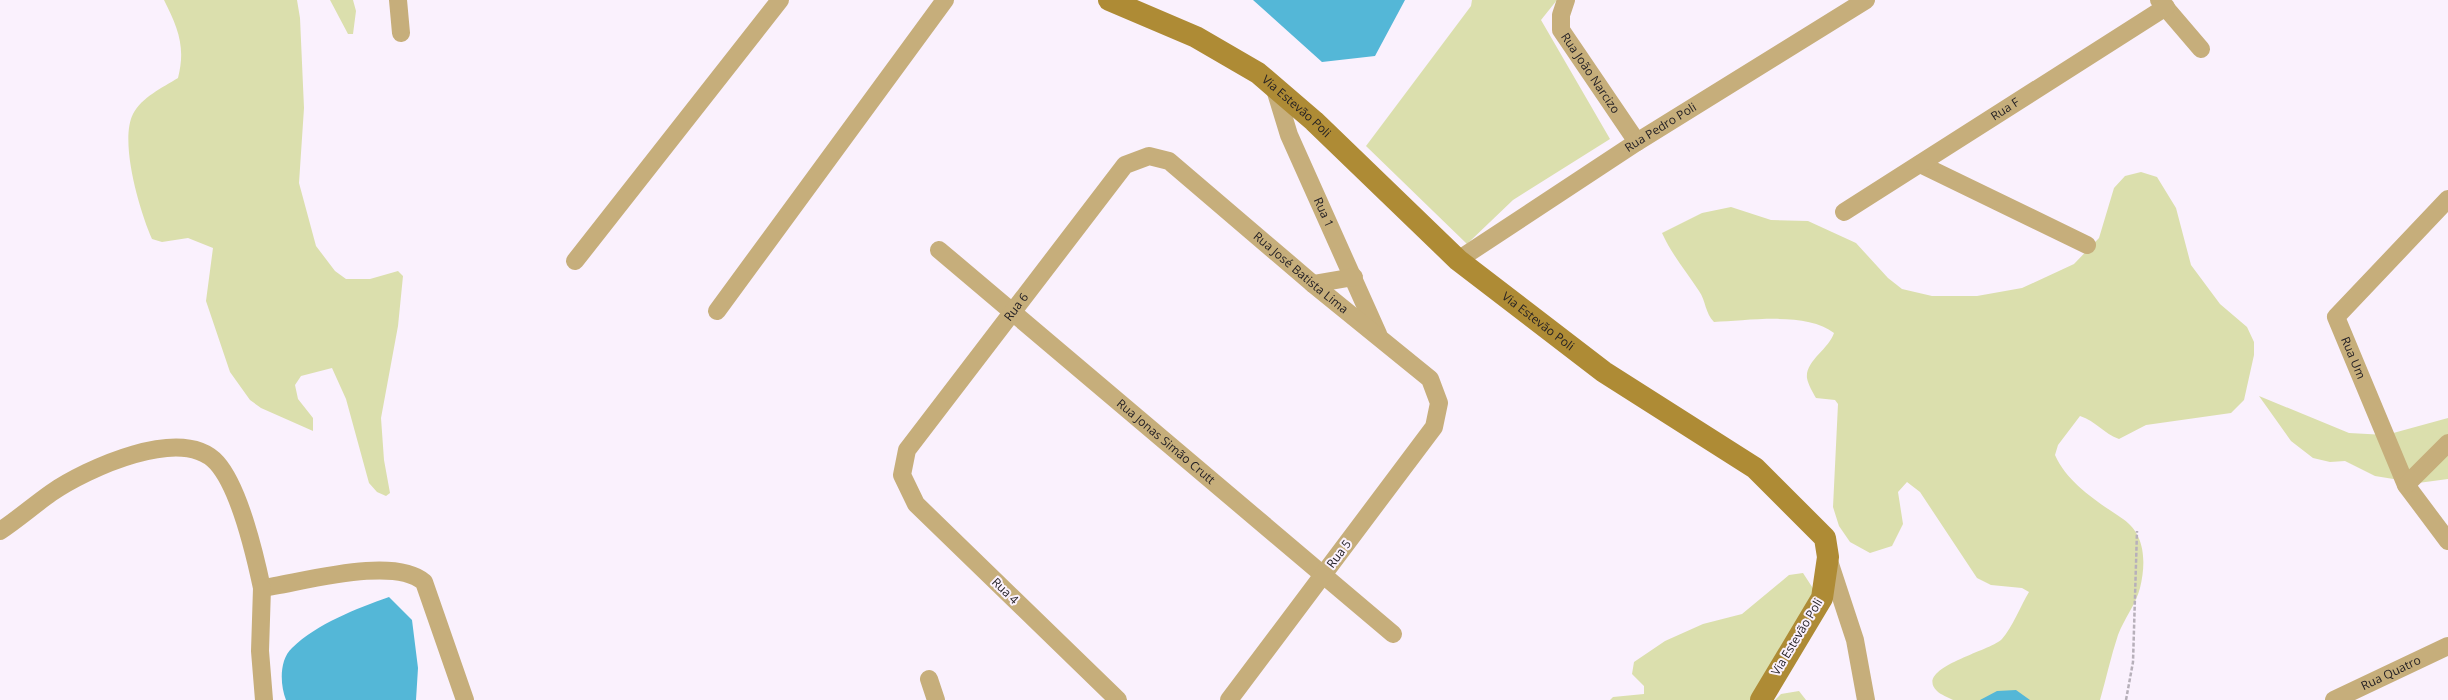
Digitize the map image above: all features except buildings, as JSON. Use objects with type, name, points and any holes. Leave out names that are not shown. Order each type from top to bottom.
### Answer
[{"type":"main road","name":"Via Estevão Poli","points":[[1109,0],[1196,37],[1258,73],[1314,121],[1458,260],[1604,372],[1755,468],[1825,538],[1828,557],[1822,598],[1761,700]]},
{"type":"street","points":[[398,0],[401,33]]},
{"type":"street","points":[[575,261],[780,0]]},
{"type":"street","points":[[717,311],[945,0]]},
{"type":"street","name":"Rua João Narcizo","points":[[1566,0],[1561,15],[1561,30],[1637,142]]},
{"type":"street","name":"Rua Pedro Poli","points":[[1458,260],[1637,142],[1866,0]]},
{"type":"street","points":[[2162,3],[2201,49]]},
{"type":"street","name":"Rua F","points":[[1844,212],[1920,164],[2162,3]]},
{"type":"street","name":"Rua 1","points":[[1274,86],[1289,135],[1354,277],[1379,336]]},
{"type":"street","name":"Rua José Batista Lima","points":[[1149,156],[1169,161],[1313,284],[1379,336],[1430,379],[1439,403]]},
{"type":"street","name":"Rua 6","points":[[902,474],[907,450],[1125,165],[1149,156]]},
{"type":"street","points":[[1920,164],[2086,245]]},
{"type":"street","name":"Rua Um","points":[[2448,199],[2336,317],[2406,484],[2448,541]]},
{"type":"street","name":"Rua Jonas Simão Crutt","points":[[939,250],[1324,574],[1393,634]]},
{"type":"street","points":[[1313,284],[1354,277]]},
{"type":"street","name":"Rua 5","points":[[1229,700],[1434,427],[1439,403]]},
{"type":"street","points":[[2406,484],[2448,443]]},
{"type":"street","points":[[0,531],[52,493],[84,475],[146,451],[166,447],[182,447],[198,451],[211,458],[230,483],[262,588],[260,651],[264,700]]},
{"type":"street","name":"Rua 4","points":[[902,474],[916,504],[1118,700]]},
{"type":"street","points":[[1828,557],[1854,640],[1866,700]]},
{"type":"street","points":[[262,588],[364,570],[399,573],[419,578],[428,589],[465,700]]},
{"type":"street","name":"Rua Quatro","points":[[2334,700],[2448,646]]},
{"type":"street","points":[[929,679],[936,700]]},
{"type":"path","points":[[2126,700],[2133,662],[2137,531]]},
{"type":"green space","points":[[164,0],[297,0],[300,18],[304,108],[299,183],[316,246],[335,271],[346,279],[370,279],[398,271],[403,276],[398,326],[381,418],[384,460],[390,493],[386,496],[377,492],[369,483],[346,399],[332,368],[301,376],[295,385],[298,399],[313,418],[313,431],[261,408],[250,400],[230,372],[206,301],[213,248],[188,238],[162,242],[152,239],[137,195],[128,142],[129,126],[133,114],[137,108],[153,93],[178,78],[181,47],[177,29]]},
{"type":"green space","points":[[330,0],[353,0],[356,11],[353,34],[348,34]]},
{"type":"green space","points":[[1472,0],[1557,0],[1541,20],[1610,139],[1513,200],[1467,244],[1366,146],[1471,6]]},
{"type":"green space","points":[[2141,172],[2157,177],[2176,208],[2191,265],[2220,304],[2247,327],[2254,342],[2254,355],[2244,400],[2231,413],[2146,425],[2119,439],[2086,418],[2080,416],[2058,445],[2055,455],[2068,475],[2084,492],[2131,526],[2140,541],[2143,559],[2140,588],[2136,600],[2118,635],[2100,700],[1953,700],[1937,691],[1932,683],[1935,675],[1956,661],[1995,644],[2002,639],[2029,592],[2022,588],[1991,585],[1977,578],[1920,492],[1907,482],[1898,492],[1903,524],[1892,546],[1870,553],[1850,542],[1839,526],[1833,507],[1838,404],[1835,400],[1816,398],[1809,386],[1807,378],[1807,372],[1813,361],[1834,333],[1822,326],[1793,320],[1759,319],[1714,322],[1709,315],[1701,295],[1675,256],[1662,233],[1702,213],[1731,207],[1771,220],[1808,221],[1856,243],[1888,278],[1902,289],[1932,296],[1977,296],[2022,288],[2074,264],[2099,238],[2114,188],[2125,176]]},
{"type":"green space","points":[[2259,396],[2349,433],[2386,435],[2448,418],[2448,479],[2418,483],[2375,476],[2345,461],[2330,462],[2313,458],[2291,441]]},
{"type":"green space","points":[[1803,573],[1816,593],[1756,700],[1610,700],[1613,697],[1644,694],[1644,686],[1632,674],[1634,662],[1665,641],[1703,624],[1742,614],[1789,575]]},
{"type":"green space","points":[[1799,691],[1806,700],[1775,700],[1781,694]]},
{"type":"water","points":[[1253,0],[1405,0],[1375,56],[1322,62]]},
{"type":"water","points":[[389,597],[412,620],[418,668],[416,700],[286,700],[282,673],[285,659],[292,648],[313,631],[325,624]]},
{"type":"water","points":[[2016,690],[2030,700],[1980,700],[1997,691]]}]
